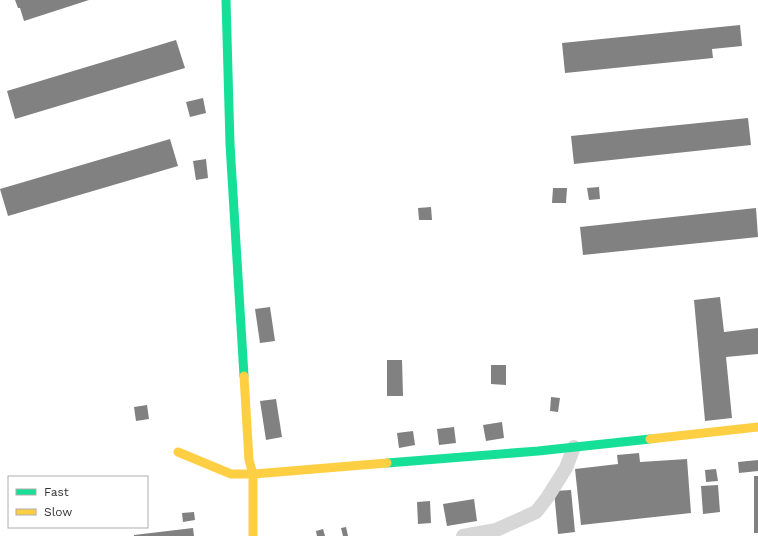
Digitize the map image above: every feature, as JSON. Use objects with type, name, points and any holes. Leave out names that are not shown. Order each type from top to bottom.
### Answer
[{"type":"street","points":[[226,0],[230,144],[249,460],[253,474],[253,536]]},
{"type":"street","points":[[178,452],[231,474],[253,474],[538,451],[758,427]]},
{"type":"street","points":[[464,536],[496,530],[536,512],[547,498],[566,468],[574,447]]},
{"type":"building","points":[[15,0],[89,0],[24,21],[20,8],[18,8]]},
{"type":"building","points":[[740,25],[742,46],[712,49],[713,58],[565,73],[562,43]]},
{"type":"building","points":[[176,40],[185,68],[15,119],[7,91]]},
{"type":"building","points":[[203,98],[206,113],[190,117],[186,102]]},
{"type":"building","points":[[748,118],[751,145],[574,164],[571,136]]},
{"type":"building","points":[[170,139],[178,166],[8,216],[0,189]]},
{"type":"building","points":[[206,159],[208,178],[196,180],[193,161]]},
{"type":"building","points":[[599,187],[600,199],[589,200],[587,188]]},
{"type":"building","points":[[553,188],[567,188],[566,203],[552,203]]},
{"type":"building","points":[[431,207],[432,220],[419,220],[418,208]]},
{"type":"building","points":[[756,208],[758,237],[583,255],[580,227]]},
{"type":"building","points":[[720,297],[724,332],[758,328],[758,354],[726,357],[732,418],[705,421],[694,300]]},
{"type":"building","points":[[270,307],[275,341],[260,343],[255,309]]},
{"type":"building","points":[[387,360],[402,360],[403,396],[387,396]]},
{"type":"building","points":[[491,365],[506,365],[506,385],[491,384]]},
{"type":"building","points":[[551,397],[560,398],[558,412],[550,411]]},
{"type":"building","points":[[276,399],[282,437],[266,440],[260,401]]},
{"type":"building","points":[[147,405],[149,419],[136,421],[134,407]]},
{"type":"building","points":[[502,422],[504,438],[486,441],[483,425]]},
{"type":"building","points":[[454,427],[456,443],[439,445],[437,429]]},
{"type":"building","points":[[413,431],[415,445],[399,448],[397,433]]},
{"type":"building","points":[[639,453],[640,462],[687,459],[691,513],[581,525],[575,469],[618,464],[617,455]]},
{"type":"building","points":[[758,460],[758,471],[739,473],[738,462]]},
{"type":"building","points":[[716,469],[718,481],[706,482],[705,470]]},
{"type":"building","points":[[754,476],[758,476],[758,533],[754,533]]},
{"type":"building","points":[[718,485],[720,512],[703,514],[701,486]]},
{"type":"building","points":[[571,490],[575,532],[558,534],[554,491]]},
{"type":"building","points":[[474,499],[477,521],[447,526],[443,504]]},
{"type":"building","points":[[430,501],[431,523],[418,524],[417,502]]},
{"type":"building","points":[[194,512],[195,520],[183,522],[182,513]]},
{"type":"building","points":[[346,527],[348,536],[343,536],[341,528]]},
{"type":"building","points":[[193,528],[194,536],[134,536],[134,535]]},
{"type":"building","points":[[323,529],[325,536],[317,536],[316,531]]},
{"type":"traffic: fast","points":[[226,0],[230,144],[244,376]]},
{"type":"traffic: fast","points":[[387,463],[538,451],[650,439]]},
{"type":"traffic: slow","points":[[244,376],[249,460],[253,474],[253,536]]},
{"type":"traffic: slow","points":[[650,439],[758,427]]},
{"type":"traffic: slow","points":[[178,452],[231,474],[253,474],[387,463]]}]
